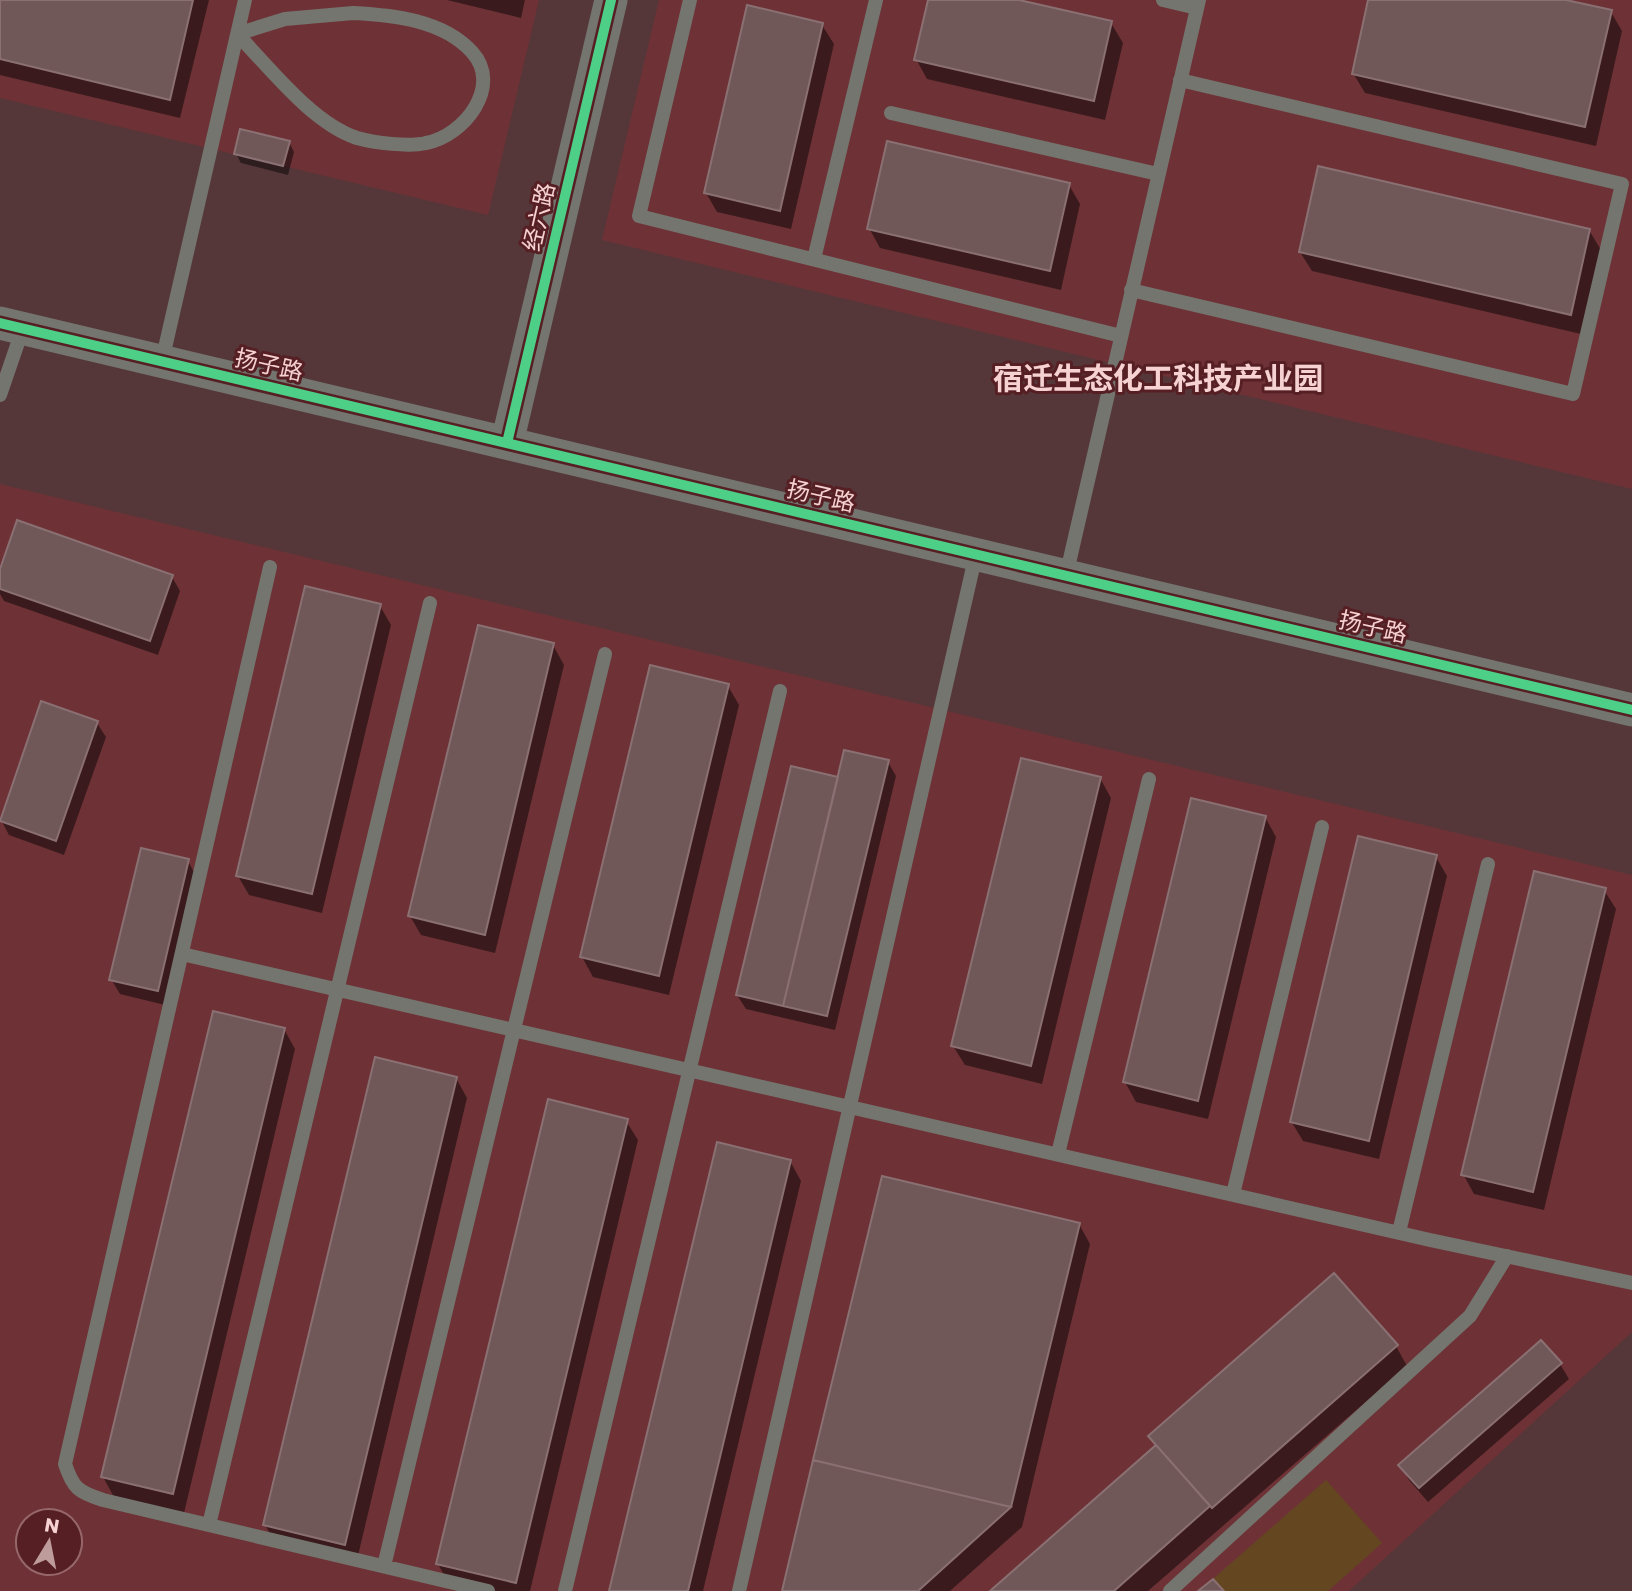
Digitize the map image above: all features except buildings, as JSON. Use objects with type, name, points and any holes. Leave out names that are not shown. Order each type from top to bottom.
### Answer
[{"type":"street","name":"经六路","points":[[507,443],[611,0]]},
{"type":"street","name":"扬子路","points":[[12,326],[1632,710]]},
{"type":"lane","points":[[162,360],[245,0]]},
{"type":"lane","points":[[690,0],[639,216],[1121,336]]},
{"type":"lane","points":[[814,259],[876,0]]},
{"type":"lane","points":[[1066,576],[1198,4],[1163,0]]},
{"type":"lane","points":[[353,13],[390,15],[449,34],[473,52],[484,76],[482,94],[471,116],[450,133],[427,143],[390,144],[357,138],[306,106],[237,34],[285,19],[353,13]]},
{"type":"lane","points":[[1131,290],[1573,394],[1622,184],[1180,80]]},
{"type":"lane","points":[[891,113],[1158,174]]},
{"type":"lane","points":[[0,395],[12,326]]},
{"type":"lane","points":[[740,1591],[976,554]]},
{"type":"lane","points":[[270,567],[65,1464],[71,1482],[85,1494],[488,1591]]},
{"type":"lane","points":[[209,1525],[430,603]]},
{"type":"lane","points":[[384,1566],[605,654]]},
{"type":"lane","points":[[565,1591],[780,691]]},
{"type":"lane","points":[[1058,1154],[1149,779]]},
{"type":"lane","points":[[1233,1194],[1322,827]]},
{"type":"lane","points":[[1399,1233],[1488,864]]},
{"type":"lane","points":[[181,954],[1399,1233],[1632,1283]]},
{"type":"lane","points":[[1170,1591],[1470,1316],[1507,1256]]},
{"type":"shaded area","points":[[0,0],[539,0],[488,215],[0,98]]},
{"type":"shaded area","points":[[659,0],[1632,0],[1632,489],[602,240]]},
{"type":"shaded area","points":[[0,484],[1632,875],[1632,1332],[1349,1591],[0,1591]]},
{"type":"shaded area","points":[[1326,1480],[1382,1543],[1328,1591],[1224,1591],[1213,1579]]},
{"type":"cycle path","points":[[507,443],[611,0]]},
{"type":"cycle path","points":[[0,323],[1632,710]]},
{"type":"district","name":"宿迁生态化工科技产业园","points":[[1158,379]]}]
